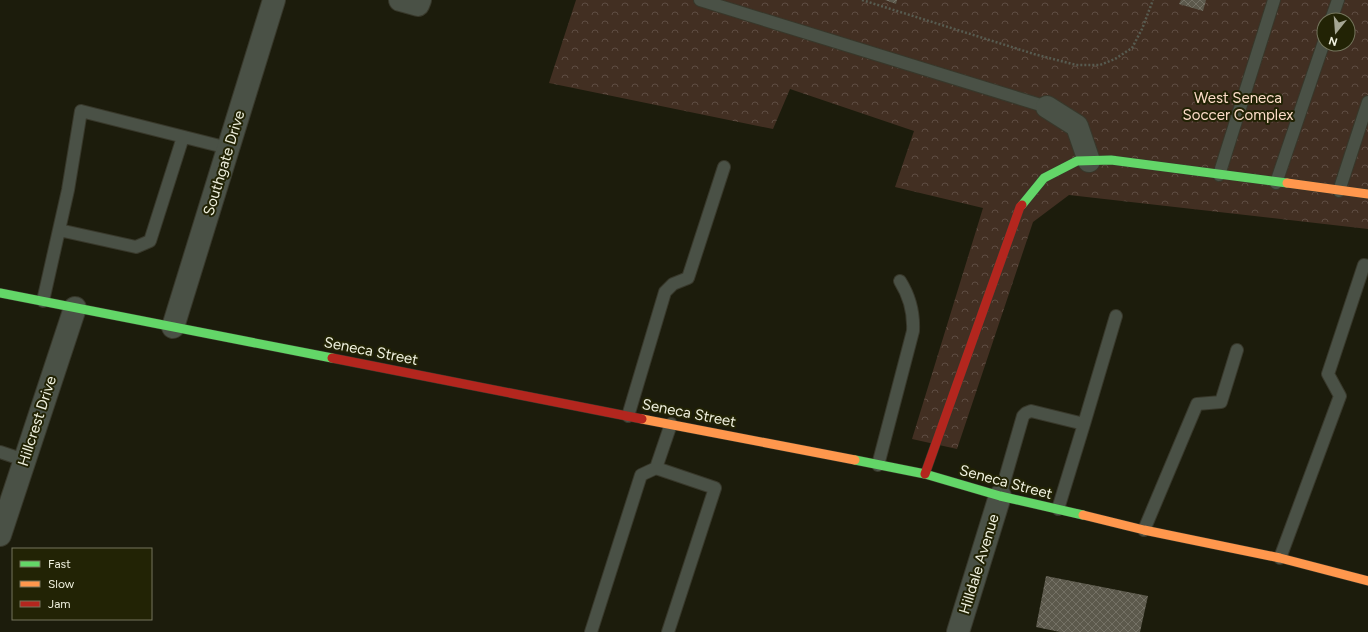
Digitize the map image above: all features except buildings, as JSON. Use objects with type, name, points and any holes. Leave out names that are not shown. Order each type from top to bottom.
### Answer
[{"type":"street","name":"Southgate Drive","points":[[173,327],[274,0]]},
{"type":"street","points":[[400,0],[418,5],[420,0]]},
{"type":"street","points":[[1047,107],[1077,126],[1089,161]]},
{"type":"street","points":[[925,474],[1020,207],[1044,178],[1077,161],[1111,160],[1368,194]]},
{"type":"street","name":"Seneca Street","points":[[0,293],[925,474],[1000,496],[1144,530],[1280,558],[1368,581]]},
{"type":"street","name":"Hillcrest Drive","points":[[0,535],[74,308]]},
{"type":"street","name":"Hilldale Avenue","points":[[958,632],[1000,496]]},
{"type":"lane","points":[[700,0],[1047,107]]},
{"type":"lane","points":[[1219,175],[1274,0]]},
{"type":"lane","points":[[1334,12],[1338,0]]},
{"type":"lane","points":[[1276,183],[1321,52]]},
{"type":"lane","points":[[1339,191],[1368,102]]},
{"type":"lane","points":[[43,301],[68,190],[81,111],[228,148]]},
{"type":"lane","points":[[59,230],[136,247],[150,241],[183,137]]},
{"type":"lane","points":[[628,416],[665,292],[673,284],[688,278],[724,167]]},
{"type":"lane","points":[[1280,558],[1340,396],[1328,374],[1364,265],[1368,266]]},
{"type":"lane","points":[[878,465],[913,331],[914,316],[908,294],[900,281]]},
{"type":"lane","points":[[1058,509],[1116,316]]},
{"type":"lane","points":[[1144,530],[1197,404],[1221,402],[1237,350]]},
{"type":"lane","points":[[1000,496],[1023,416],[1026,413],[1031,411],[1084,424]]},
{"type":"lane","points":[[656,468],[670,424]]},
{"type":"lane","points":[[0,452],[24,460]]},
{"type":"lane","points":[[591,632],[641,475],[656,468],[715,488],[668,632]]},
{"type":"path","points":[[862,0],[1034,54],[1076,65],[1100,65],[1115,59],[1132,48],[1142,29],[1152,0]]},
{"type":"green space","name":"West Seneca Soccer Complex","points":[[576,0],[1368,0],[1368,229],[1069,195],[1033,222],[957,449],[912,439],[983,208],[895,187],[914,131],[790,89],[773,129],[549,83]]},
{"type":"traffic: fast","points":[[1022,205],[1044,178],[1077,161],[1111,160],[1287,183]]},
{"type":"traffic: fast","points":[[0,293],[332,358]]},
{"type":"traffic: fast","points":[[855,460],[925,474],[1000,496],[1083,515]]},
{"type":"traffic: slow","points":[[1287,183],[1368,194]]},
{"type":"traffic: slow","points":[[642,419],[855,460]]},
{"type":"traffic: slow","points":[[1083,515],[1144,530],[1280,558],[1368,581]]},
{"type":"traffic: jam","points":[[925,474],[1020,207],[1022,205]]},
{"type":"traffic: jam","points":[[332,358],[642,419]]}]
